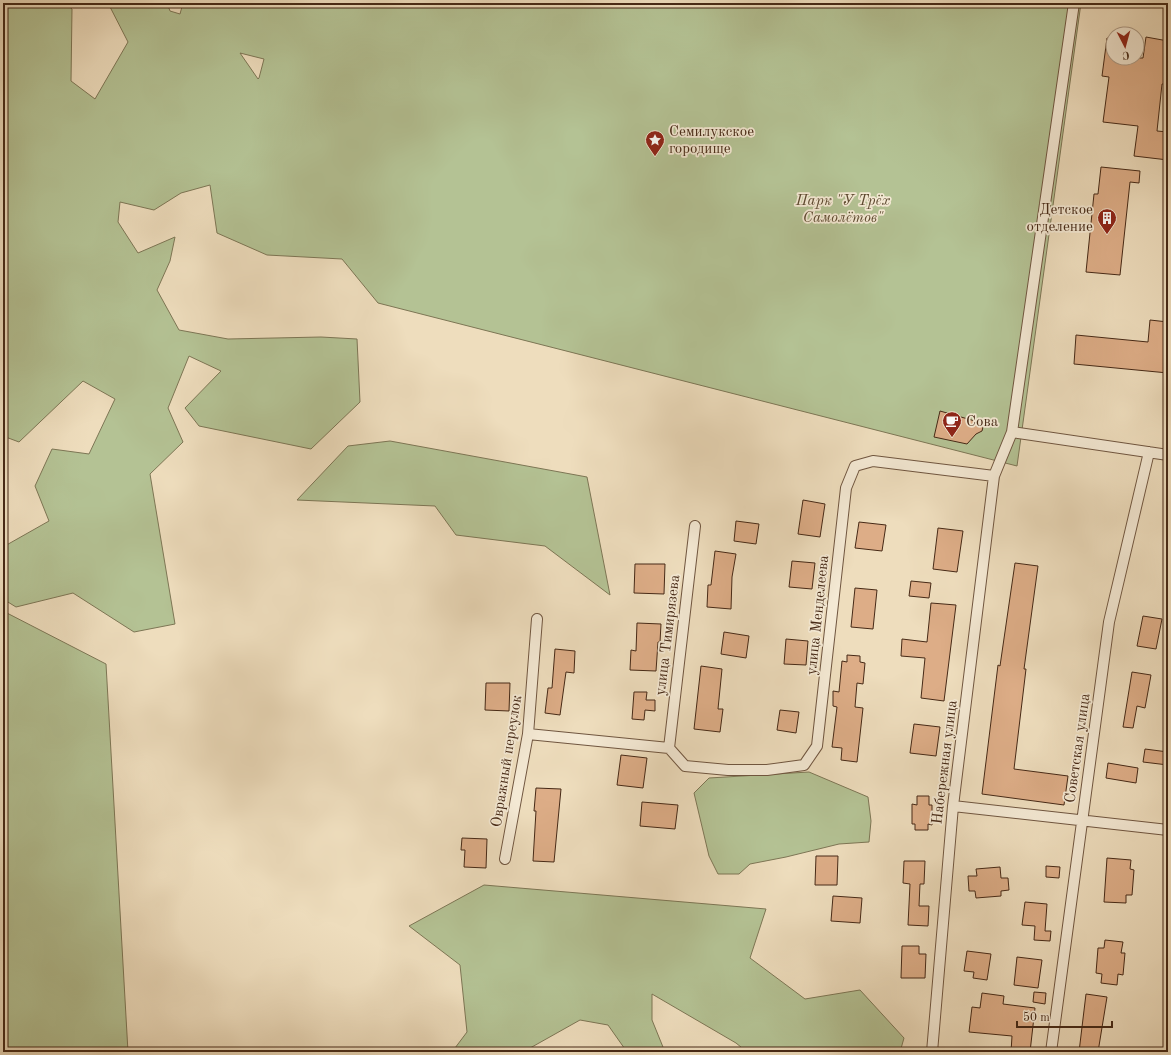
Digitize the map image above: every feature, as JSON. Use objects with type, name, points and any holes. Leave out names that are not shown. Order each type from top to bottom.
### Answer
[{"type":"street","name":"Набережная улица","points":[[932,1052],[953,806],[994,476],[1012,432],[1074,3]]},
{"type":"street","points":[[1012,432],[1168,454]]},
{"type":"street","name":"Советская улица","points":[[1051,1052],[1109,622],[1149,452]]},
{"type":"street","name":"улица Менделеева","points":[[669,748],[685,766],[728,770],[767,770],[804,765],[817,746],[846,488],[855,466],[873,461],[994,476]]},
{"type":"street","name":"улица Тимирязева","points":[[669,748],[695,526]]},
{"type":"street","name":"Овражный переулок","points":[[505,860],[528,734],[537,619]]},
{"type":"street","points":[[528,734],[669,748]]},
{"type":"street","points":[[953,806],[1168,830]]},
{"type":"green space","name":"Парк \"У Трёх Самолётов\"","points":[[3,3],[65,3],[72,9],[71,81],[95,99],[128,42],[108,3],[167,3],[170,11],[180,14],[183,3],[1081,3],[1017,466],[378,303],[342,259],[267,255],[217,233],[210,185],[181,193],[154,210],[120,202],[118,222],[138,253],[175,237],[170,261],[157,290],[179,330],[228,339],[321,337],[357,339],[360,402],[311,449],[199,426],[185,408],[221,371],[189,356],[168,408],[183,442],[150,474],[175,624],[134,632],[73,593],[16,607],[3,599],[3,547],[49,521],[35,486],[52,449],[89,454],[115,399],[83,381],[19,442],[3,436]],"holes":[[[240,53],[264,59],[258,79]]]},
{"type":"green space","points":[[390,441],[587,477],[610,595],[545,546],[456,535],[435,506],[297,500],[348,446]]},
{"type":"green space","points":[[3,611],[106,664],[128,1052],[3,1052]]},
{"type":"green space","points":[[809,772],[868,797],[871,821],[869,842],[839,844],[750,864],[739,874],[718,874],[709,856],[694,793],[709,778]]},
{"type":"green space","points":[[484,885],[766,909],[750,958],[805,999],[860,990],[904,1038],[900,1052],[747,1052],[736,1043],[652,994],[652,1020],[665,1052],[627,1052],[608,1025],[580,1020],[523,1052],[431,1052],[455,1048],[467,1032],[460,965],[409,926]]},
{"type":"building","points":[[1146,37],[1168,41],[1168,84],[1162,84],[1157,131],[1168,132],[1168,160],[1134,156],[1138,126],[1103,122],[1109,77],[1102,76],[1105,53],[1105,66],[1145,66]]},
{"type":"building","name":"Детское отделение","points":[[1101,167],[1140,171],[1139,183],[1130,182],[1120,275],[1086,272],[1094,194],[1098,194]]},
{"type":"building","points":[[1150,320],[1168,322],[1168,373],[1074,364],[1076,335],[1148,342]]},
{"type":"building","points":[[940,411],[982,423],[982,431],[976,434],[967,444],[934,437]]},
{"type":"building","points":[[803,500],[825,504],[820,537],[798,534]]},
{"type":"building","points":[[736,521],[759,524],[756,544],[734,541]]},
{"type":"building","points":[[859,522],[886,525],[882,551],[855,548]]},
{"type":"building","points":[[938,528],[963,531],[957,572],[933,569]]},
{"type":"building","points":[[715,551],[736,554],[732,577],[731,609],[707,607],[708,585],[711,585]]},
{"type":"building","points":[[792,561],[815,563],[812,589],[789,587]]},
{"type":"building","points":[[1015,563],[1038,566],[1024,669],[1026,669],[1014,769],[1068,776],[1064,805],[982,794],[998,665],[1000,666]]},
{"type":"building","points":[[635,564],[665,564],[664,594],[634,593]]},
{"type":"building","points":[[911,581],[931,583],[929,598],[909,596]]},
{"type":"building","points":[[855,588],[877,590],[873,629],[851,627]]},
{"type":"building","points":[[931,603],[956,605],[944,701],[921,698],[925,658],[901,656],[902,639],[927,642]]},
{"type":"building","points":[[1143,616],[1162,619],[1156,649],[1137,646]]},
{"type":"building","points":[[637,623],[661,624],[656,671],[630,670],[631,650],[636,651]]},
{"type":"building","points":[[724,632],[749,636],[746,658],[721,654]]},
{"type":"building","points":[[786,639],[808,641],[806,665],[784,664]]},
{"type":"building","points":[[555,649],[575,651],[574,673],[566,672],[560,715],[545,713],[548,688],[552,688]]},
{"type":"building","points":[[847,655],[860,656],[860,662],[865,663],[863,684],[857,683],[855,707],[863,708],[857,762],[841,760],[842,748],[832,747],[837,707],[833,706],[833,691],[839,692],[842,661],[847,662]]},
{"type":"building","points":[[701,666],[722,669],[718,709],[723,709],[720,732],[694,729]]},
{"type":"building","points":[[1132,672],[1151,675],[1145,708],[1137,706],[1133,728],[1123,727]]},
{"type":"building","points":[[486,683],[510,683],[509,711],[485,710]]},
{"type":"building","points":[[634,692],[647,692],[646,700],[655,700],[655,711],[645,710],[644,720],[632,719]]},
{"type":"building","points":[[780,710],[799,712],[796,733],[777,730]]},
{"type":"building","points":[[914,724],[940,727],[936,756],[910,753]]},
{"type":"building","points":[[1145,749],[1168,752],[1168,765],[1143,762]]},
{"type":"building","points":[[621,755],[647,758],[643,788],[617,785]]},
{"type":"building","points":[[1108,763],[1138,768],[1136,783],[1106,778]]},
{"type":"building","points":[[536,788],[561,789],[554,862],[533,861]]},
{"type":"building","points":[[917,796],[929,796],[929,805],[932,805],[932,825],[928,824],[928,830],[915,830],[915,824],[912,824],[912,804],[917,805]]},
{"type":"building","points":[[642,802],[678,805],[675,829],[640,826]]},
{"type":"building","points":[[462,838],[487,839],[486,868],[464,867],[465,850],[461,850]]},
{"type":"building","points":[[816,856],[838,856],[837,885],[815,885]]},
{"type":"building","points":[[1107,858],[1131,860],[1130,869],[1134,870],[1132,895],[1126,895],[1126,903],[1104,902]]},
{"type":"building","points":[[904,861],[925,861],[924,884],[920,884],[919,906],[929,906],[928,926],[908,925],[910,884],[903,883]]},
{"type":"building","points":[[1046,866],[1060,867],[1059,878],[1046,877]]},
{"type":"building","points":[[1000,867],[1001,878],[1008,878],[1009,890],[1001,891],[1001,896],[976,898],[975,891],[969,891],[968,876],[977,876],[976,869]]},
{"type":"building","points":[[833,896],[862,898],[860,923],[831,921]]},
{"type":"building","points":[[1025,902],[1047,904],[1045,931],[1051,931],[1050,941],[1034,940],[1035,926],[1022,925]]},
{"type":"building","points":[[1105,940],[1123,942],[1121,953],[1125,953],[1123,975],[1118,974],[1117,985],[1101,983],[1102,974],[1096,973],[1098,948],[1104,948]]},
{"type":"building","points":[[902,946],[919,946],[919,954],[926,954],[925,978],[901,978]]},
{"type":"building","points":[[967,951],[991,954],[987,980],[973,978],[974,972],[964,971]]},
{"type":"building","points":[[1017,957],[1042,960],[1038,988],[1014,985]]},
{"type":"building","points":[[1034,992],[1046,993],[1045,1004],[1033,1002]]},
{"type":"building","points":[[982,993],[1004,996],[1003,1004],[1035,1008],[1030,1052],[1011,1052],[1012,1036],[969,1032],[972,1007],[980,1008]]},
{"type":"building","points":[[1086,994],[1107,997],[1098,1052],[1079,1052]]},
{"type":"place","name":"Семилукское городище","points":[[655,157]]},
{"type":"place","name":"Детское отделение","points":[[1107,235]]},
{"type":"place","name":"Сова","points":[[952,438]]}]
